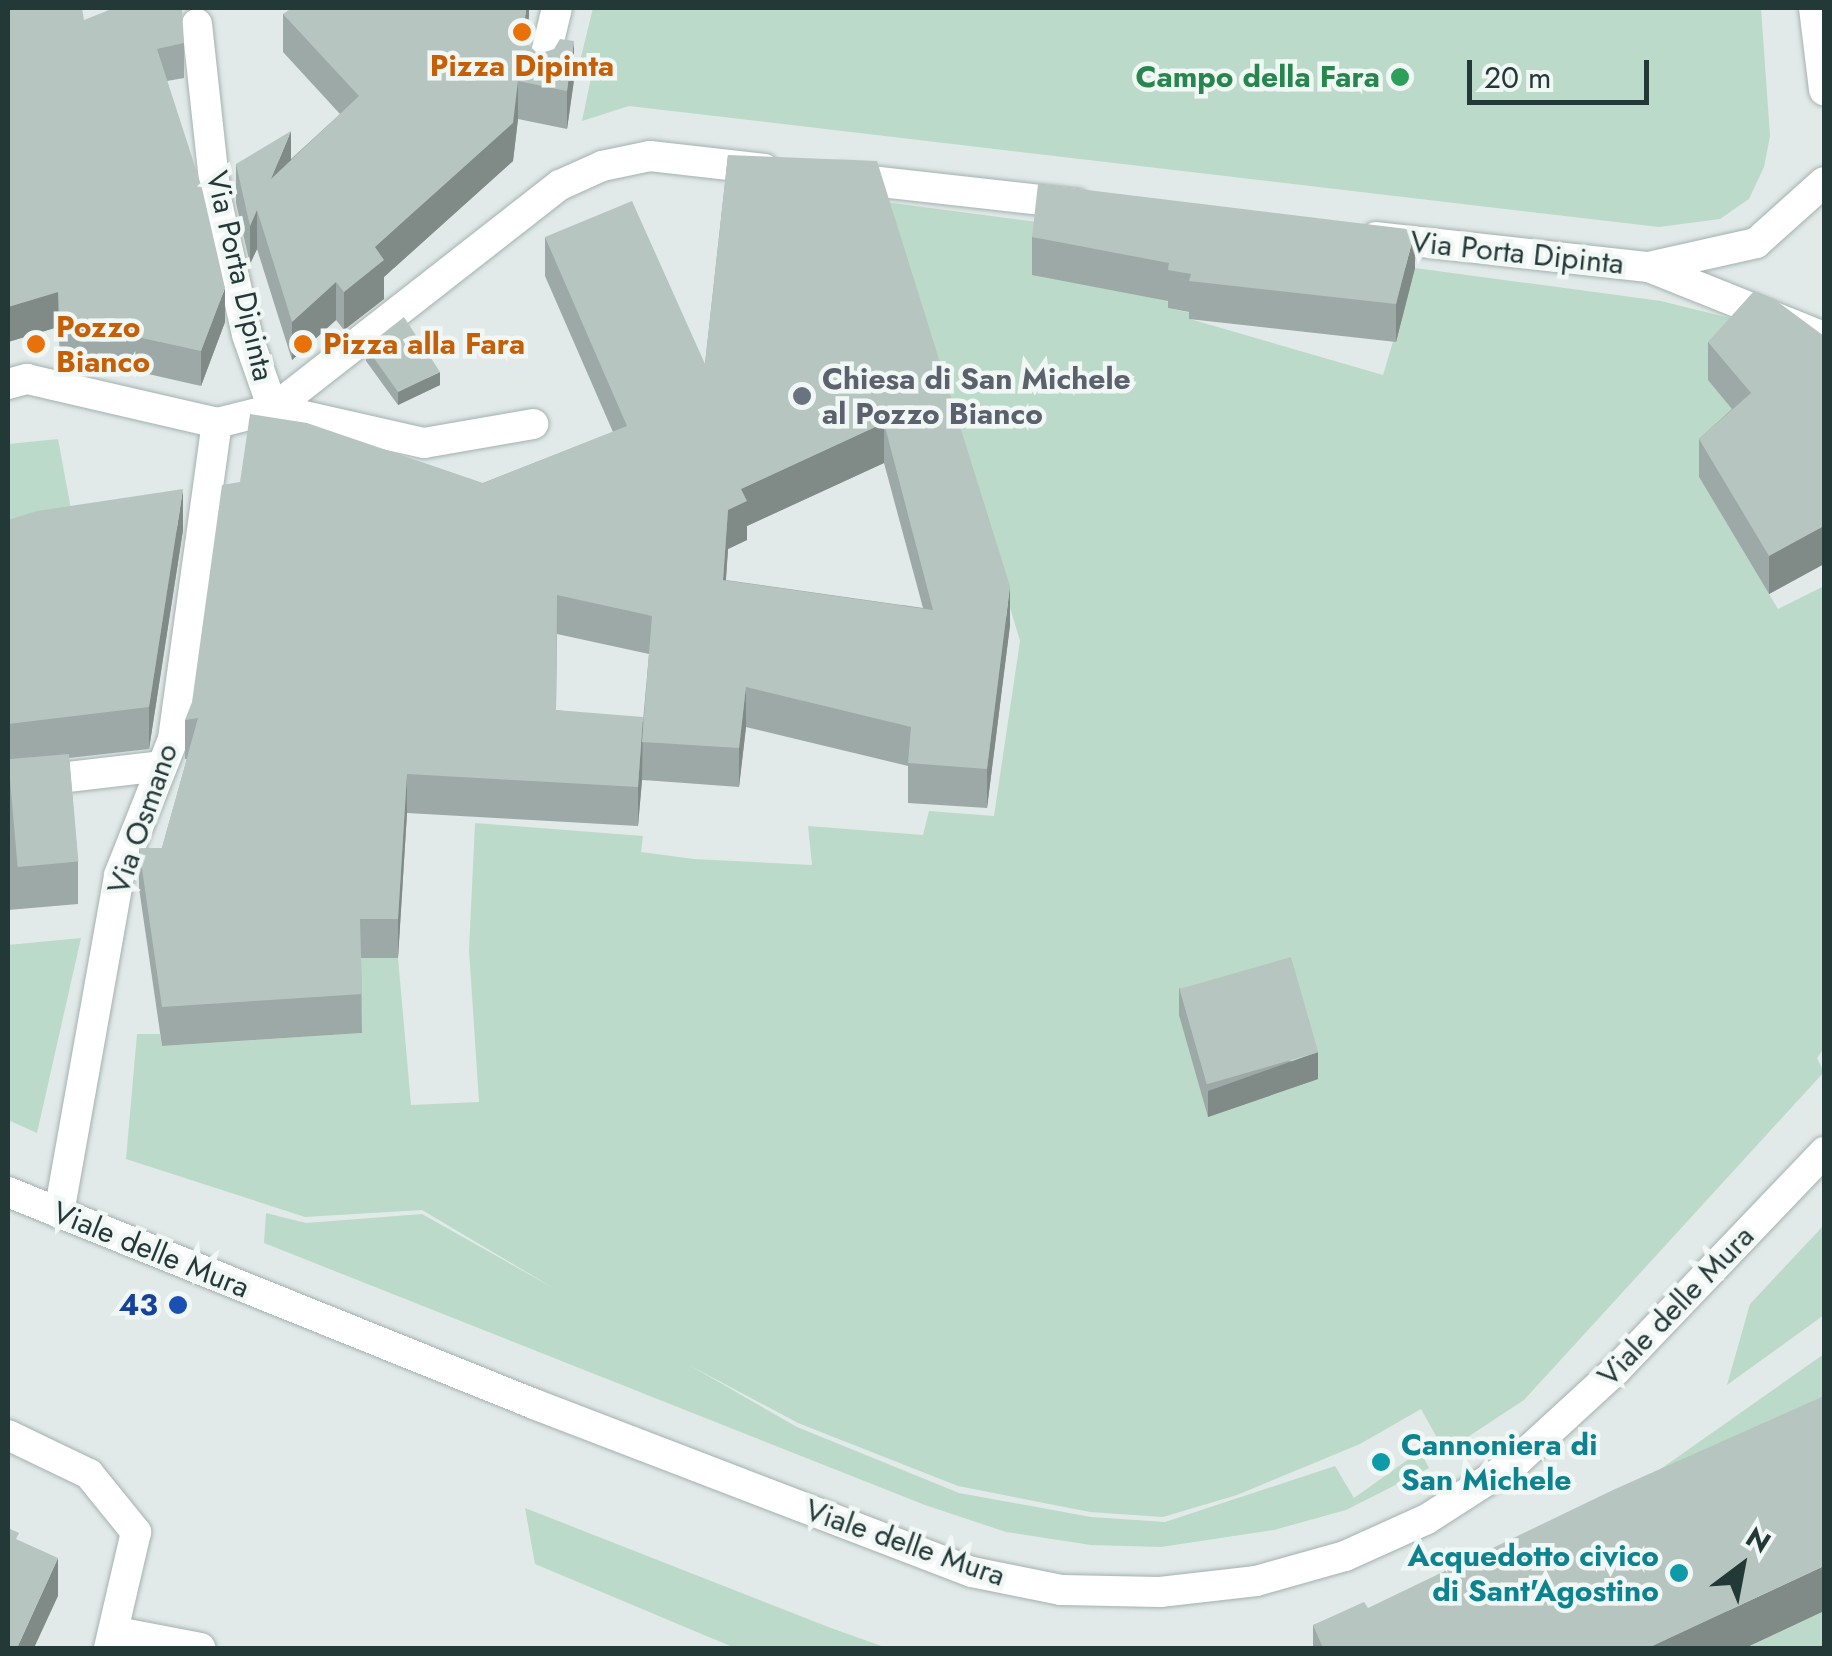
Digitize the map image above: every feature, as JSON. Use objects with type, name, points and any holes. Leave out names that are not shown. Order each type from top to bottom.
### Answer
[{"type":"street","points":[[541,74],[558,8]]},
{"type":"street","points":[[1814,8],[1824,90]]},
{"type":"street","name":"Via Porta Dipinta","points":[[198,24],[216,198],[247,335],[273,409]]},
{"type":"street","name":"Via Porta Dipinta","points":[[8,384],[27,379],[217,423],[273,409],[560,184],[602,166],[650,156],[1114,208]]},
{"type":"street","name":"Via Porta Dipinta","points":[[1648,267],[1756,243],[1824,182]]},
{"type":"street","name":"Via Porta Dipinta","points":[[1352,234],[1648,267],[1824,336]]},
{"type":"street","points":[[273,409],[424,443],[534,424]]},
{"type":"street","name":"Via Osmano","points":[[59,1213],[119,875],[173,739],[217,423]]},
{"type":"street","points":[[8,784],[161,766]]},
{"type":"street","name":"Viale delle Mura","points":[[8,1192],[534,1404],[972,1572],[1061,1590],[1160,1592],[1256,1581],[1345,1556],[1427,1519],[1517,1461],[1615,1371],[1824,1152]]},
{"type":"street","points":[[8,1435],[88,1474],[131,1523],[137,1541],[113,1640],[200,1648]]},
{"type":"green space","points":[[593,8],[1761,8],[1770,136],[1764,167],[1749,199],[1720,219],[1659,227],[629,106],[582,121],[592,73],[578,69]]},
{"type":"green space","points":[[877,201],[1038,222],[1169,302],[1168,308],[1191,313],[1190,319],[1383,375],[1415,268],[1661,301],[1758,325],[1751,431],[1699,477],[1778,609],[1824,586],[1824,1048],[1817,1058],[1824,1072],[1524,1400],[1445,1452],[1421,1409],[1360,1444],[1237,1495],[1163,1517],[1090,1512],[958,1486],[798,1423],[689,1365],[797,1427],[959,1493],[1091,1517],[1165,1522],[1335,1466],[1354,1498],[1420,1451],[1429,1468],[1346,1510],[1274,1530],[1161,1547],[1091,1545],[1006,1532],[925,1505],[264,1243],[266,1213],[306,1223],[422,1214],[555,1289],[422,1210],[305,1217],[126,1159],[137,1034],[160,1034],[162,1046],[362,1033],[360,958],[398,958],[411,1105],[479,1102],[469,950],[475,823],[643,836],[641,852],[694,859],[812,865],[808,826],[923,835],[929,811],[994,816],[1020,641],[962,447]]},
{"type":"green space","points":[[58,439],[78,547],[8,561],[8,444]]},
{"type":"green space","points":[[81,938],[37,1133],[8,1120],[8,945]]},
{"type":"green space","points":[[1824,1225],[1824,1315],[1727,1385],[1750,1304]]},
{"type":"green space","points":[[1824,1354],[1824,1441],[1598,1513]]},
{"type":"green space","points":[[525,1508],[887,1648],[735,1648],[535,1564]]},
{"type":"green space","points":[[1824,1611],[1824,1648],[1745,1648]]},
{"type":"building","points":[[8,8],[82,8],[84,20],[114,8],[182,8],[184,43],[157,49],[202,188],[225,288],[201,351],[60,320],[58,292],[8,307]]},
{"type":"building","points":[[292,8],[526,8],[523,40],[538,54],[554,49],[560,39],[574,41],[567,91],[518,81],[513,123],[375,247],[384,260],[344,292],[336,282],[292,322],[257,210],[250,226],[236,164],[291,131],[271,179],[359,96],[283,14]]},
{"type":"building","points":[[728,155],[877,161],[1010,586],[987,769],[908,763],[911,727],[746,687],[739,748],[642,742],[652,616],[557,595],[556,710],[643,717],[638,787],[407,774],[398,919],[360,919],[362,994],[162,1007],[139,848],[162,848],[198,718],[185,720],[192,702],[222,485],[240,482],[250,414],[307,423],[483,483],[627,426],[545,237],[632,201],[705,364]],"holes":[[[884,423],[933,610],[723,580],[728,510],[747,501],[741,489]]]},
{"type":"building","points":[[1038,184],[1415,230],[1396,304],[1189,281],[1191,274],[1168,270],[1169,263],[1032,237]]},
{"type":"building","points":[[1754,291],[1774,299],[1824,336],[1824,526],[1769,556],[1699,439],[1751,393],[1708,342]]},
{"type":"building","points":[[404,317],[440,372],[398,392],[366,347]]},
{"type":"building","points":[[183,489],[149,707],[8,724],[8,520],[37,511]]},
{"type":"building","points":[[69,754],[78,862],[18,867],[8,759]]},
{"type":"building","points":[[1291,957],[1318,1052],[1207,1084],[1179,989]]},
{"type":"building","name":"Acquedotto civico di Sant'Agostino","points":[[1824,1396],[1824,1566],[1648,1648],[1323,1648],[1313,1625],[1364,1602],[1368,1608],[1613,1490]]},
{"type":"building","points":[[8,1528],[19,1533],[16,1539],[58,1558],[17,1648],[8,1648]]},
{"type":"place","name":"Pizza Dipinta","points":[[522,32]]},
{"type":"place","name":"Campo della Fara","points":[[1400,77]]},
{"type":"place","name":"Pozzo Bianco","points":[[36,344]]},
{"type":"place","name":"Pizza alla Fara","points":[[303,344]]},
{"type":"place","name":"Chiesa di San Michele al Pozzo Bianco","points":[[802,396]]},
{"type":"place","name":"43","points":[[178,1305]]},
{"type":"place","name":"Cannoniera di San Michele","points":[[1381,1462]]},
{"type":"place","name":"Acquedotto civico di Sant'Agostino","points":[[1679,1573]]}]
